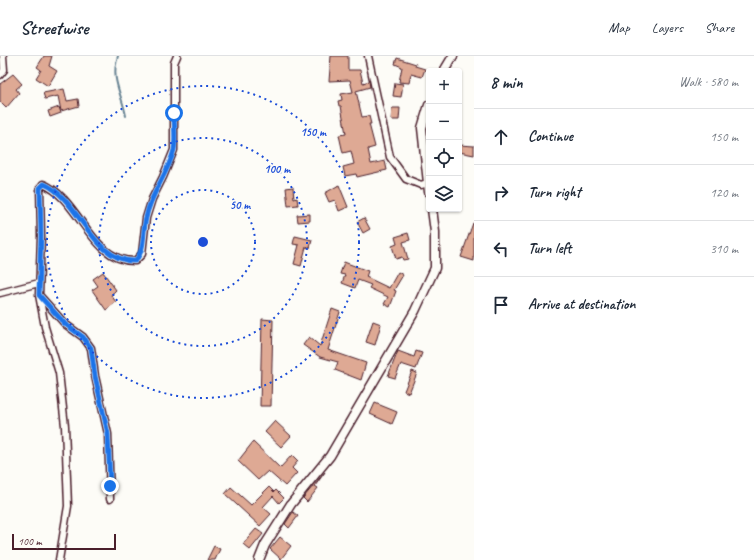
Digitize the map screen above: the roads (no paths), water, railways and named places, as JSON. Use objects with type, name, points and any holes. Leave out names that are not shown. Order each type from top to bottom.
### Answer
[{"type":"street","points":[[0,75],[4,70],[3,56]]},
{"type":"street","points":[[59,560],[68,506],[65,426],[59,372],[45,327],[39,295],[41,236],[40,188],[44,184],[58,193],[93,237],[116,257],[124,262],[135,261],[142,254],[146,218],[152,199],[164,177],[174,150],[174,63],[177,56]]},
{"type":"street","points":[[368,56],[390,157],[406,179],[426,186]]},
{"type":"street","points":[[446,68],[453,56]]},
{"type":"street","points":[[426,115],[422,128],[427,176]]},
{"type":"street","points":[[259,560],[265,546],[291,504],[330,456],[417,305],[435,268],[435,232],[432,212]]},
{"type":"street","points":[[0,293],[40,283]]},
{"type":"street","points":[[39,295],[65,324],[83,337],[91,348],[95,376],[108,434],[110,499]]},
{"type":"waterway","points":[[118,56],[115,72],[126,116]]}]
